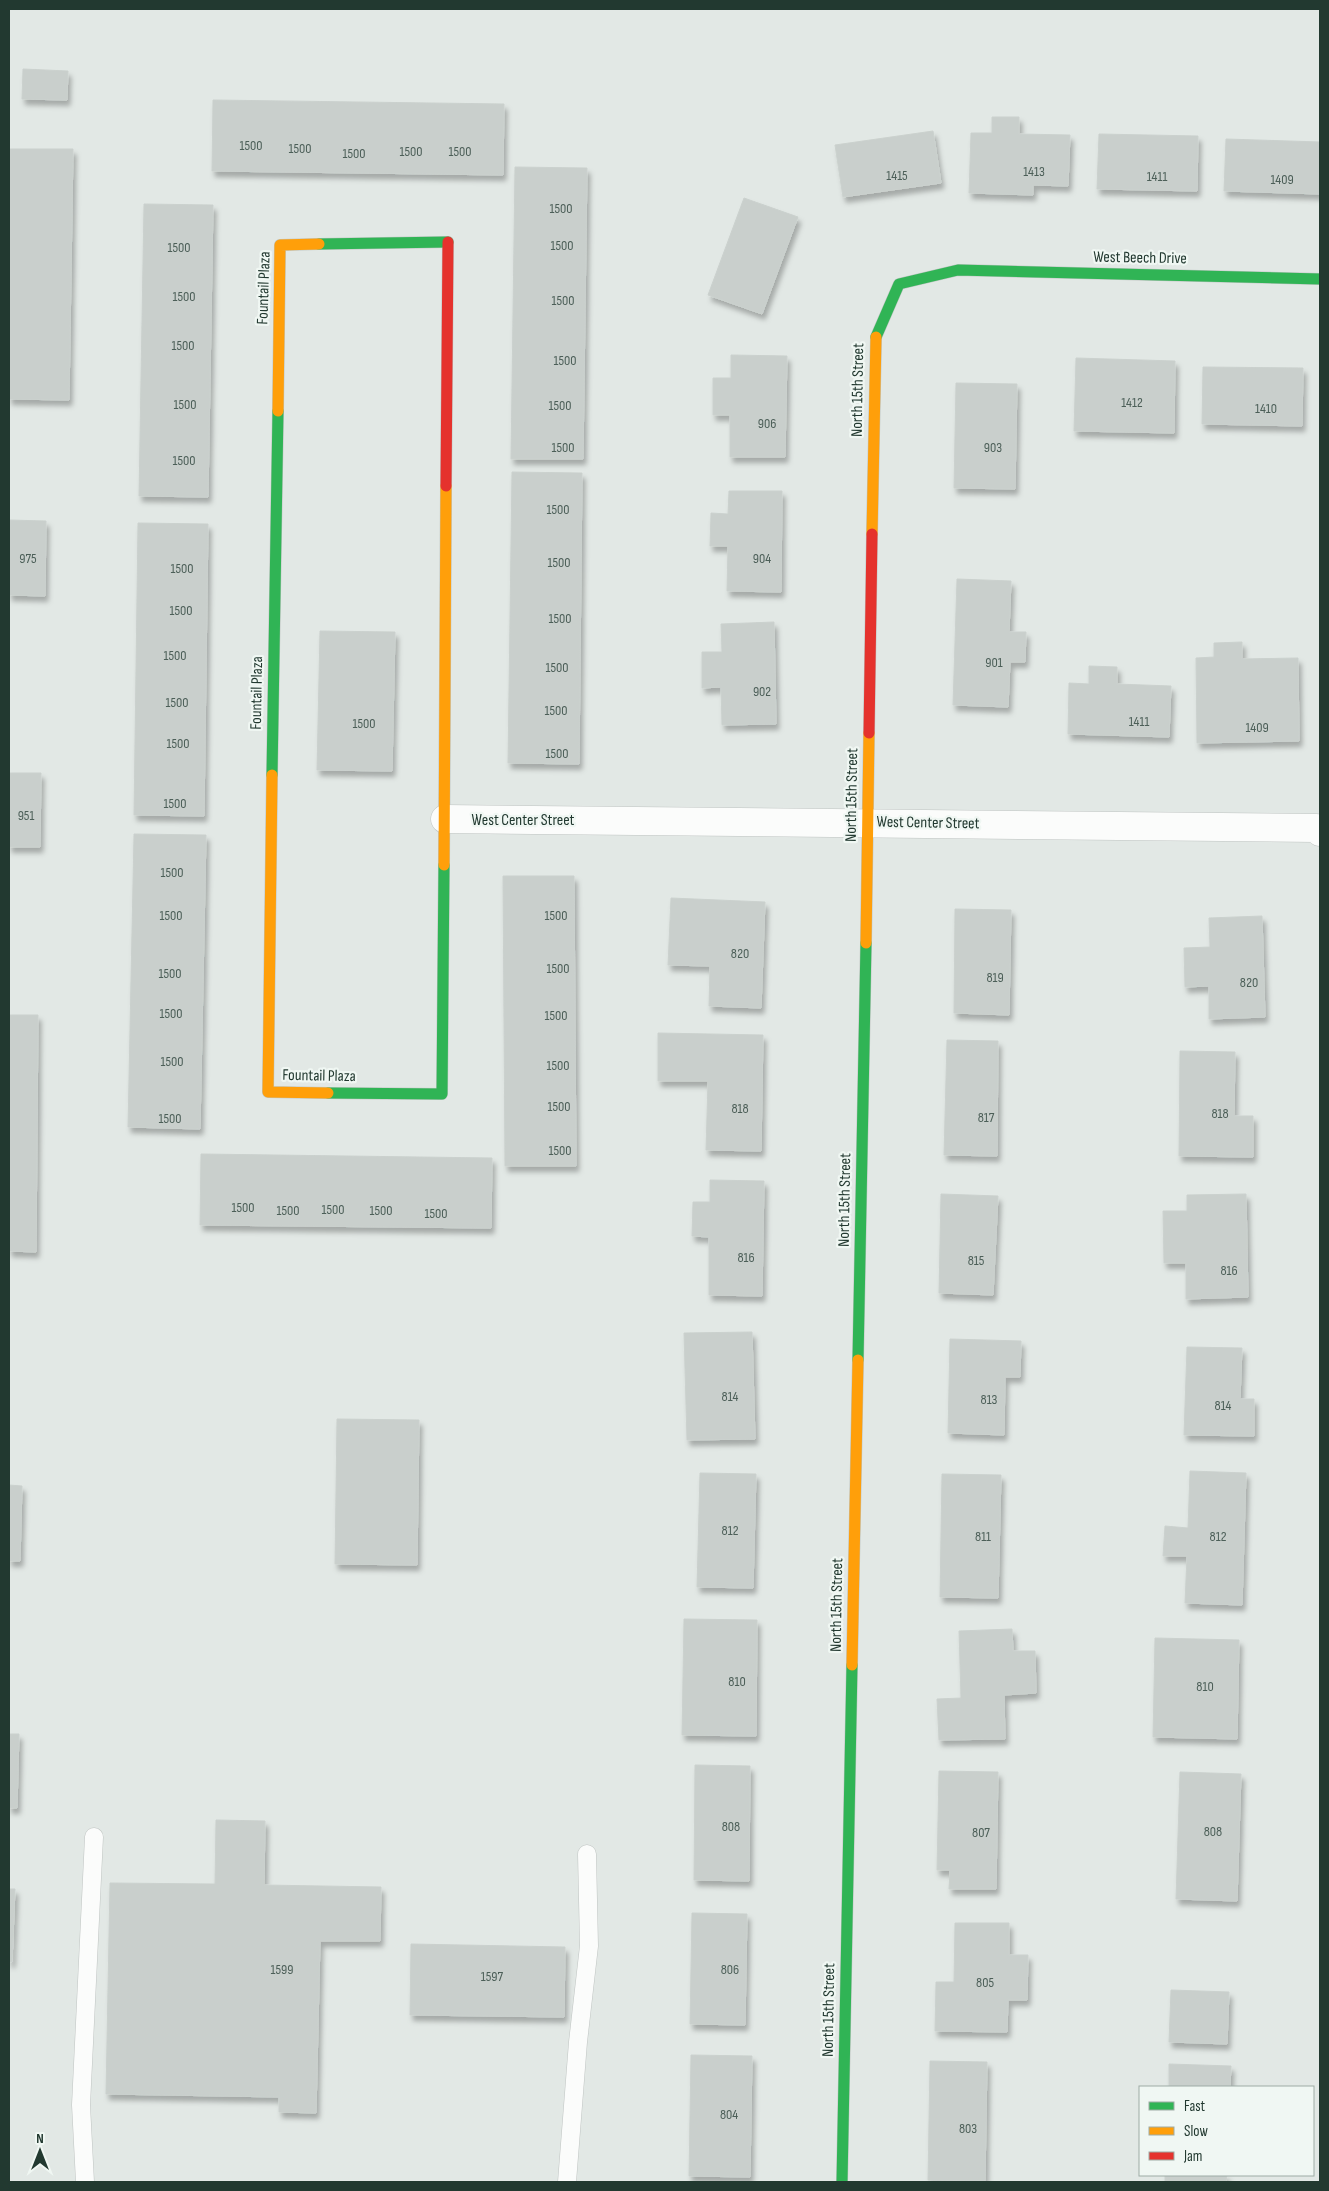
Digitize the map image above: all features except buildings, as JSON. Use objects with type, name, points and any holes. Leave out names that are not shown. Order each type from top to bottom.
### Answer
[{"type":"street","name":"Fountail Plaza","points":[[448,242],[444,819],[442,1094],[268,1092],[280,245],[448,242]]},
{"type":"street","name":"West Beech Drive","points":[[958,270],[1320,279]]},
{"type":"street","name":"North 15th Street","points":[[842,2182],[868,823],[874,338],[899,284],[958,270]]},
{"type":"street","name":"West Center Street","points":[[444,819],[1316,828],[1320,832]]},
{"type":"lane","points":[[85,2182],[81,2105],[94,1837]]},
{"type":"lane","points":[[567,2182],[578,2042],[589,1946],[587,1854]]},
{"type":"traffic: fast","points":[[319,244],[448,242]]},
{"type":"traffic: fast","points":[[876,337],[899,284],[958,270],[1320,279]]},
{"type":"traffic: fast","points":[[272,775],[278,411]]},
{"type":"traffic: fast","points":[[328,1093],[442,1094],[444,865]]},
{"type":"traffic: fast","points":[[858,1360],[866,943]]},
{"type":"traffic: fast","points":[[842,2182],[852,1665]]},
{"type":"traffic: slow","points":[[278,411],[280,245],[319,244]]},
{"type":"traffic: slow","points":[[872,534],[876,337]]},
{"type":"traffic: slow","points":[[444,865],[446,486]]},
{"type":"traffic: slow","points":[[866,943],[869,733]]},
{"type":"traffic: slow","points":[[272,775],[268,1092],[328,1093]]},
{"type":"traffic: slow","points":[[852,1665],[858,1360]]},
{"type":"traffic: jam","points":[[446,486],[448,242]]},
{"type":"traffic: jam","points":[[869,733],[872,534]]}]
